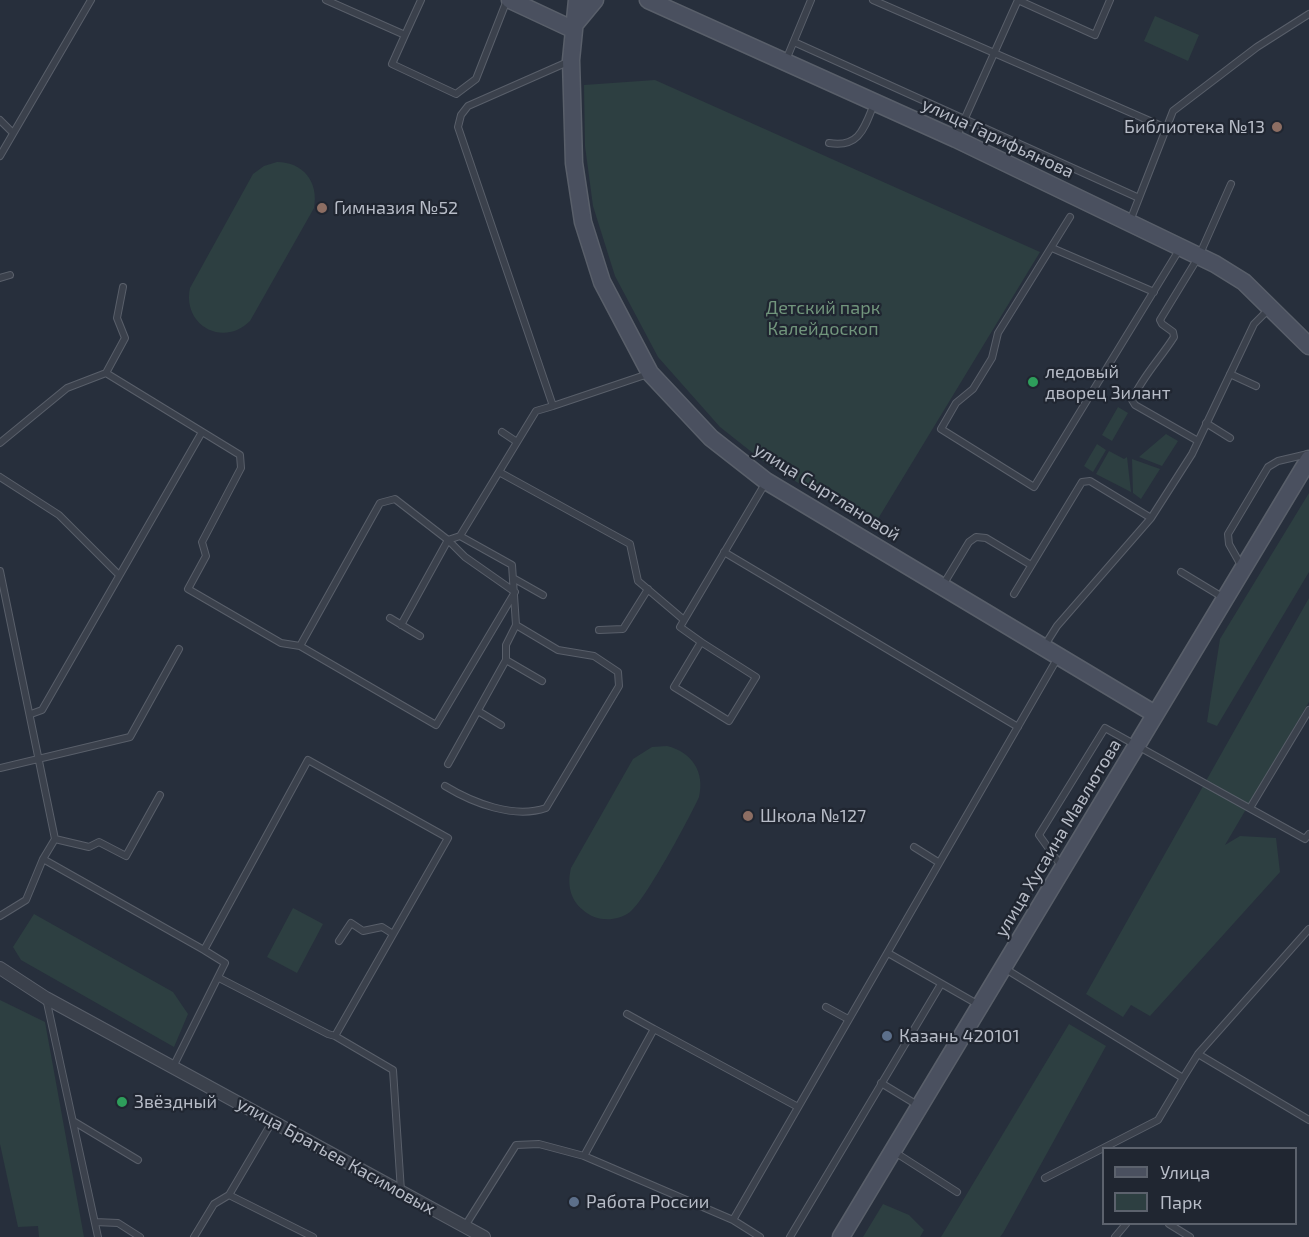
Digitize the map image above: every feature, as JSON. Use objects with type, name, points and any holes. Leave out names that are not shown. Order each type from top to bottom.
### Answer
[{"type":"street","points":[[508,0],[572,28],[595,0]]},
{"type":"street","name":"улица Сыртлановой","points":[[577,0],[572,28],[571,61],[574,163],[583,222],[602,282],[650,373],[711,438],[766,481],[1155,714]]},
{"type":"street","name":"улица Гарифьянова","points":[[648,0],[956,139],[1180,246],[1244,282],[1272,307],[1309,346]]},
{"type":"street","name":"улица Хусаина Мавлютова","points":[[841,1237],[1309,456]]},
{"type":"street","name":"улица Братьев Касимовых","points":[[0,968],[46,998],[484,1237]]},
{"type":"lane","points":[[0,156],[91,0]]},
{"type":"lane","points":[[326,0],[405,35]]},
{"type":"lane","points":[[421,0],[392,64],[456,93],[476,79],[508,0]]},
{"type":"lane","points":[[785,63],[811,0]]},
{"type":"lane","points":[[873,0],[1166,128]]},
{"type":"lane","points":[[956,139],[1018,0],[1095,35],[1110,0]]},
{"type":"lane","points":[[1130,222],[1173,111],[1187,98],[1257,47],[1309,14]]},
{"type":"lane","points":[[794,42],[1140,198]]},
{"type":"lane","points":[[553,406],[458,127],[461,115],[468,106],[571,61]]},
{"type":"lane","points":[[829,143],[844,145],[854,140],[874,103]]},
{"type":"lane","points":[[0,120],[13,133]]},
{"type":"lane","points":[[1198,441],[1135,405],[1132,400],[1149,368],[1158,361],[1174,337],[1173,332],[1160,320],[1199,256],[1231,184]]},
{"type":"lane","points":[[1070,217],[998,333],[992,358],[973,389],[956,403],[941,429],[1034,487],[1180,246]]},
{"type":"lane","points":[[1052,248],[1154,292]]},
{"type":"lane","points":[[0,278],[10,275]]},
{"type":"lane","points":[[0,443],[67,388],[106,373],[125,338],[117,318],[123,287]]},
{"type":"lane","points":[[1043,648],[1057,627],[1151,518],[1198,441],[1254,324],[1272,307]]},
{"type":"lane","points":[[106,373],[240,455],[241,468],[202,542],[206,556],[188,589],[281,643],[300,646],[436,725],[515,592]]},
{"type":"lane","points":[[401,625],[448,540],[460,536],[536,411],[650,373]]},
{"type":"lane","points":[[1230,374],[1256,386]]},
{"type":"lane","points":[[1206,423],[1230,438]]},
{"type":"lane","points":[[31,714],[42,710],[202,432]]},
{"type":"lane","points":[[502,432],[517,442]]},
{"type":"lane","points":[[1243,569],[1228,542],[1230,528],[1268,467],[1278,461],[1309,456]]},
{"type":"lane","points":[[499,472],[630,544],[638,581],[684,620]]},
{"type":"lane","points":[[0,477],[59,515],[119,575]]},
{"type":"lane","points":[[701,642],[674,687],[729,721],[756,677],[680,627],[766,481]]},
{"type":"lane","points":[[1014,594],[1080,483],[1090,481],[1151,518]]},
{"type":"lane","points":[[300,646],[380,503],[395,499],[448,540],[465,557],[515,592]]},
{"type":"lane","points":[[448,764],[506,660],[506,645],[516,625],[512,565],[460,536]]},
{"type":"lane","points":[[942,587],[969,542],[976,537],[986,538],[1031,565]]},
{"type":"lane","points":[[724,552],[1018,727]]},
{"type":"lane","points":[[0,572],[31,714],[54,839],[42,859],[26,900],[0,915]]},
{"type":"lane","points":[[1181,572],[1225,599]]},
{"type":"lane","points":[[513,578],[543,595]]},
{"type":"lane","points":[[598,630],[623,629],[648,589]]},
{"type":"lane","points":[[390,618],[420,636]]},
{"type":"lane","points":[[445,786],[470,801],[530,814],[546,808],[619,686],[618,672],[594,656],[558,650],[516,625]]},
{"type":"lane","points":[[0,768],[130,737],[179,650]]},
{"type":"lane","points":[[733,1220],[1058,657]]},
{"type":"lane","points":[[506,660],[542,681]]},
{"type":"lane","points":[[1250,808],[1309,710]]},
{"type":"lane","points":[[478,711],[501,725]]},
{"type":"lane","points":[[1063,868],[1038,835],[1105,728],[1305,839],[1309,834]]},
{"type":"lane","points":[[204,950],[308,760],[448,838],[336,1036]]},
{"type":"lane","points":[[54,839],[89,847],[99,842],[126,856],[160,795]]},
{"type":"lane","points":[[914,847],[938,862]]},
{"type":"lane","points":[[42,859],[225,963],[173,1067]]},
{"type":"lane","points":[[339,941],[351,923],[363,931],[382,927],[393,934]]},
{"type":"lane","points":[[1105,1147],[1158,1120],[1198,1054],[1309,929]]},
{"type":"lane","points":[[888,953],[981,1006]]},
{"type":"lane","points":[[1004,967],[1184,1078]]},
{"type":"lane","points":[[219,978],[328,1035],[336,1036],[393,1070],[401,1192]]},
{"type":"lane","points":[[790,1237],[941,984]]},
{"type":"lane","points":[[46,998],[98,1237]]},
{"type":"lane","points":[[826,1008],[848,1019]]},
{"type":"lane","points":[[627,1014],[798,1107]]},
{"type":"lane","points":[[584,1156],[654,1029]]},
{"type":"lane","points":[[1198,1054],[1309,1120]]},
{"type":"lane","points":[[881,1083],[920,1106]]},
{"type":"lane","points":[[73,1122],[138,1160]]},
{"type":"lane","points":[[194,1237],[214,1204],[229,1195],[273,1122]]},
{"type":"lane","points":[[465,1226],[516,1145],[539,1144],[584,1156],[733,1220],[760,1237]]},
{"type":"lane","points":[[1045,1178],[1102,1149]]},
{"type":"lane","points":[[893,1151],[957,1192]]},
{"type":"lane","points":[[229,1195],[313,1237]]},
{"type":"lane","points":[[95,1222],[118,1223],[140,1237]]},
{"type":"lane","points":[[1115,1237],[1125,1225]]},
{"type":"lane","points":[[1171,1225],[1190,1237]]},
{"type":"green space","points":[[1155,16],[1199,35],[1188,61],[1144,41]]},
{"type":"green space","name":"Детский парк Калейдоскоп","points":[[655,80],[1040,252],[873,527],[768,465],[720,427],[658,357],[615,276],[593,206],[585,146],[584,85]]},
{"type":"green space","points":[[277,162],[294,166],[307,175],[314,190],[314,208],[250,321],[239,329],[217,332],[198,322],[192,313],[189,301],[190,288],[253,174],[264,166]]},
{"type":"green space","points":[[1118,407],[1128,413],[1112,441],[1102,435]]},
{"type":"green space","points":[[1166,434],[1178,441],[1162,466],[1139,457]]},
{"type":"green space","points":[[1097,444],[1106,450],[1093,472],[1084,466]]},
{"type":"green space","points":[[1109,451],[1124,459],[1127,457],[1131,492],[1096,474]]},
{"type":"green space","points":[[1132,459],[1160,469],[1141,499],[1133,493]]},
{"type":"green space","points":[[1309,493],[1309,572],[1217,726],[1207,722],[1220,639]]},
{"type":"green space","points":[[1309,598],[1309,702],[1225,845],[1240,836],[1276,838],[1280,872],[1150,1016],[1131,1005],[1123,1017],[1086,994]]},
{"type":"green space","points":[[667,746],[683,753],[695,764],[700,779],[699,797],[667,858],[637,905],[619,918],[594,917],[579,906],[572,897],[569,880],[571,868],[633,759],[652,747]]},
{"type":"green space","points":[[293,908],[323,924],[297,973],[267,957]]},
{"type":"green space","points":[[34,914],[173,992],[188,1014],[174,1047],[21,960],[13,947]]},
{"type":"green space","points":[[0,1000],[45,1022],[84,1237],[39,1237],[38,1226],[18,1227],[0,1144]]},
{"type":"green space","points":[[1069,1024],[1106,1046],[1003,1233],[1000,1237],[941,1237]]},
{"type":"green space","points":[[883,1204],[909,1215],[924,1230],[920,1237],[863,1237]]},
{"type":"place","name":"Библиотека №13","points":[[1277,127]]},
{"type":"place","name":"Гимназия №52","points":[[322,208]]},
{"type":"place","name":"ледовый дворец Зилант","points":[[1033,382]]},
{"type":"place","name":"Школа №127","points":[[748,816]]},
{"type":"place","name":"Казань 420101","points":[[887,1036]]},
{"type":"place","name":"Звёздный","points":[[122,1102]]},
{"type":"place","name":"Работа России","points":[[574,1202]]}]
